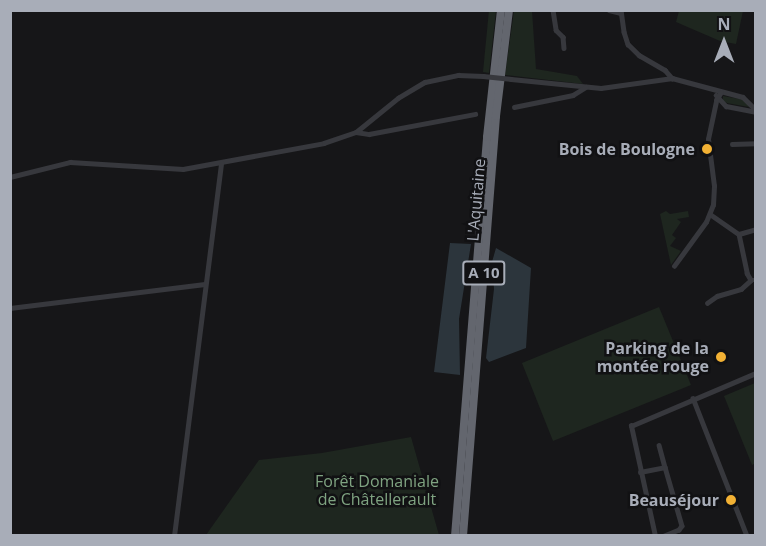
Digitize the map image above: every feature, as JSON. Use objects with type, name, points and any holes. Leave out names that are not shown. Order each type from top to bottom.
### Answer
[{"type":"highway","name":"L'Aquitaine","points":[[455,536],[488,126],[501,10]]},
{"type":"highway","name":"L'Aquitaine","points":[[463,536],[496,116],[509,10]]},
{"type":"street","points":[[553,10],[555,30],[562,37],[564,48]]},
{"type":"street","points":[[609,10],[621,12],[624,32],[633,49],[672,78],[720,94],[747,98],[754,109]]},
{"type":"street","points":[[10,177],[70,162],[164,169],[221,163],[324,143],[356,132],[398,98],[425,82],[458,75],[586,87],[615,87],[672,78]]},
{"type":"street","points":[[514,107],[573,95],[586,87]]},
{"type":"street","points":[[720,94],[726,106],[754,109]]},
{"type":"street","points":[[674,266],[710,214],[714,186],[708,139],[720,94]]},
{"type":"street","points":[[356,132],[369,134],[475,114]]},
{"type":"street","points":[[732,144],[756,143]]},
{"type":"street","points":[[174,536],[221,163]]},
{"type":"street","points":[[707,303],[717,296],[741,289],[753,280],[739,234],[710,214]]},
{"type":"street","points":[[739,234],[756,229]]},
{"type":"street","points":[[10,308],[205,284]]},
{"type":"street","points":[[655,536],[631,426],[756,373]]},
{"type":"street","points":[[693,398],[747,536]]},
{"type":"street","points":[[659,445],[682,527],[664,536]]},
{"type":"street","points":[[640,472],[666,467]]},
{"type":"green space","points":[[489,10],[496,11],[489,73],[483,72]]},
{"type":"green space","points":[[514,11],[532,11],[536,69],[577,76],[583,84],[505,75]]},
{"type":"green space","points":[[679,11],[743,11],[736,44],[720,41],[676,22]]},
{"type":"green space","points":[[723,96],[745,100],[749,107],[727,103],[723,101]]},
{"type":"green space","points":[[666,211],[670,214],[688,211],[689,217],[677,219],[681,222],[672,235],[676,238],[670,246],[681,251],[671,265],[660,214]]},
{"type":"green space","points":[[659,307],[691,385],[553,441],[522,363]]},
{"type":"green space","points":[[755,383],[756,463],[752,465],[724,396]]},
{"type":"green space","name":"Forêt Domaniale de Châtellerault","points":[[411,437],[439,535],[206,535],[259,460],[322,453]]},
{"type":"shaded area","points":[[450,243],[471,244],[459,319],[460,375],[434,372]]},
{"type":"shaded area","points":[[496,248],[531,268],[526,348],[489,362],[486,358],[494,289],[492,262]]},
{"type":"place","name":"Bois de Boulogne","points":[[707,149]]},
{"type":"place","name":"Parking de la montée rouge","points":[[721,357]]},
{"type":"place","name":"Beauséjour","points":[[731,500]]}]
